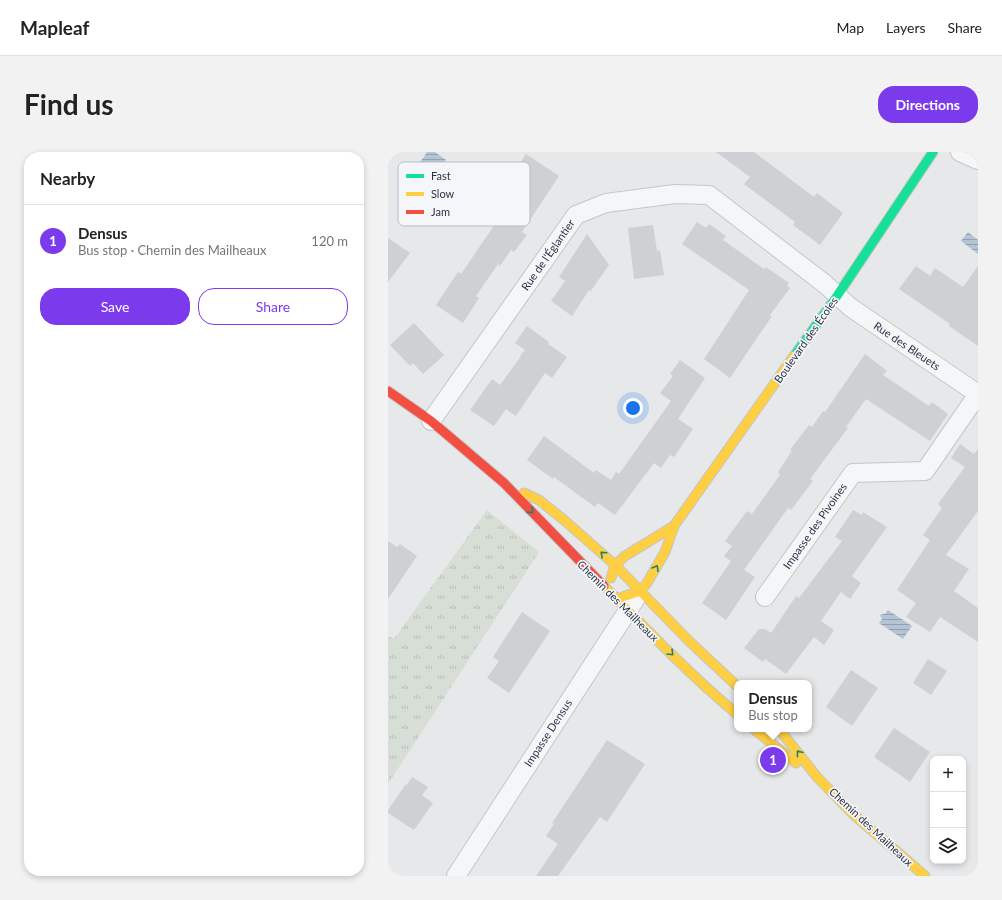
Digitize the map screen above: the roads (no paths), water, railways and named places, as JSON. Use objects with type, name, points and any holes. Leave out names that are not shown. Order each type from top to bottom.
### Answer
[{"type":"street","name":"Boulevard des Écoles","points":[[640,591],[647,583],[665,552],[674,526],[837,296],[933,152]]},
{"type":"street","points":[[960,152],[978,160]]},
{"type":"street","name":"Rue de l'Églantier","points":[[431,422],[576,216],[606,203],[675,194],[709,195],[825,284],[837,296]]},
{"type":"street","name":"Rue des Bleuets","points":[[837,296],[859,314],[978,394]]},
{"type":"street","name":"Chemin des Mailheaux","points":[[388,391],[431,422],[504,482],[674,657],[734,712]]},
{"type":"street","name":"Impasse des Pivoines","points":[[765,597],[852,473],[926,471],[978,394]]},
{"type":"street","name":"Chemin des Mailheaux","points":[[504,482],[539,500],[564,520],[615,565],[689,641],[734,683]]},
{"type":"street","name":"Boulevard des Écoles","points":[[615,565],[625,556],[674,526]]},
{"type":"street","points":[[608,590],[615,565]]},
{"type":"street","name":"Impasse Densus","points":[[456,876],[622,605],[640,591]]},
{"type":"street","name":"Chemin des Mailheaux","points":[[758,732],[792,761],[818,777]]},
{"type":"street","name":"Chemin des Mailheaux","points":[[781,732],[818,777],[853,814],[925,876]]},
{"type":"water","points":[[427,152],[435,152],[446,160],[445,162],[420,162]]},
{"type":"water","points":[[968,232],[978,240],[978,254],[961,241]]},
{"type":"water","points":[[888,610],[912,626],[903,639],[879,623],[882,619],[880,615],[885,614]]},
{"type":"place","name":"Densus","points":[[773,760]]}]
